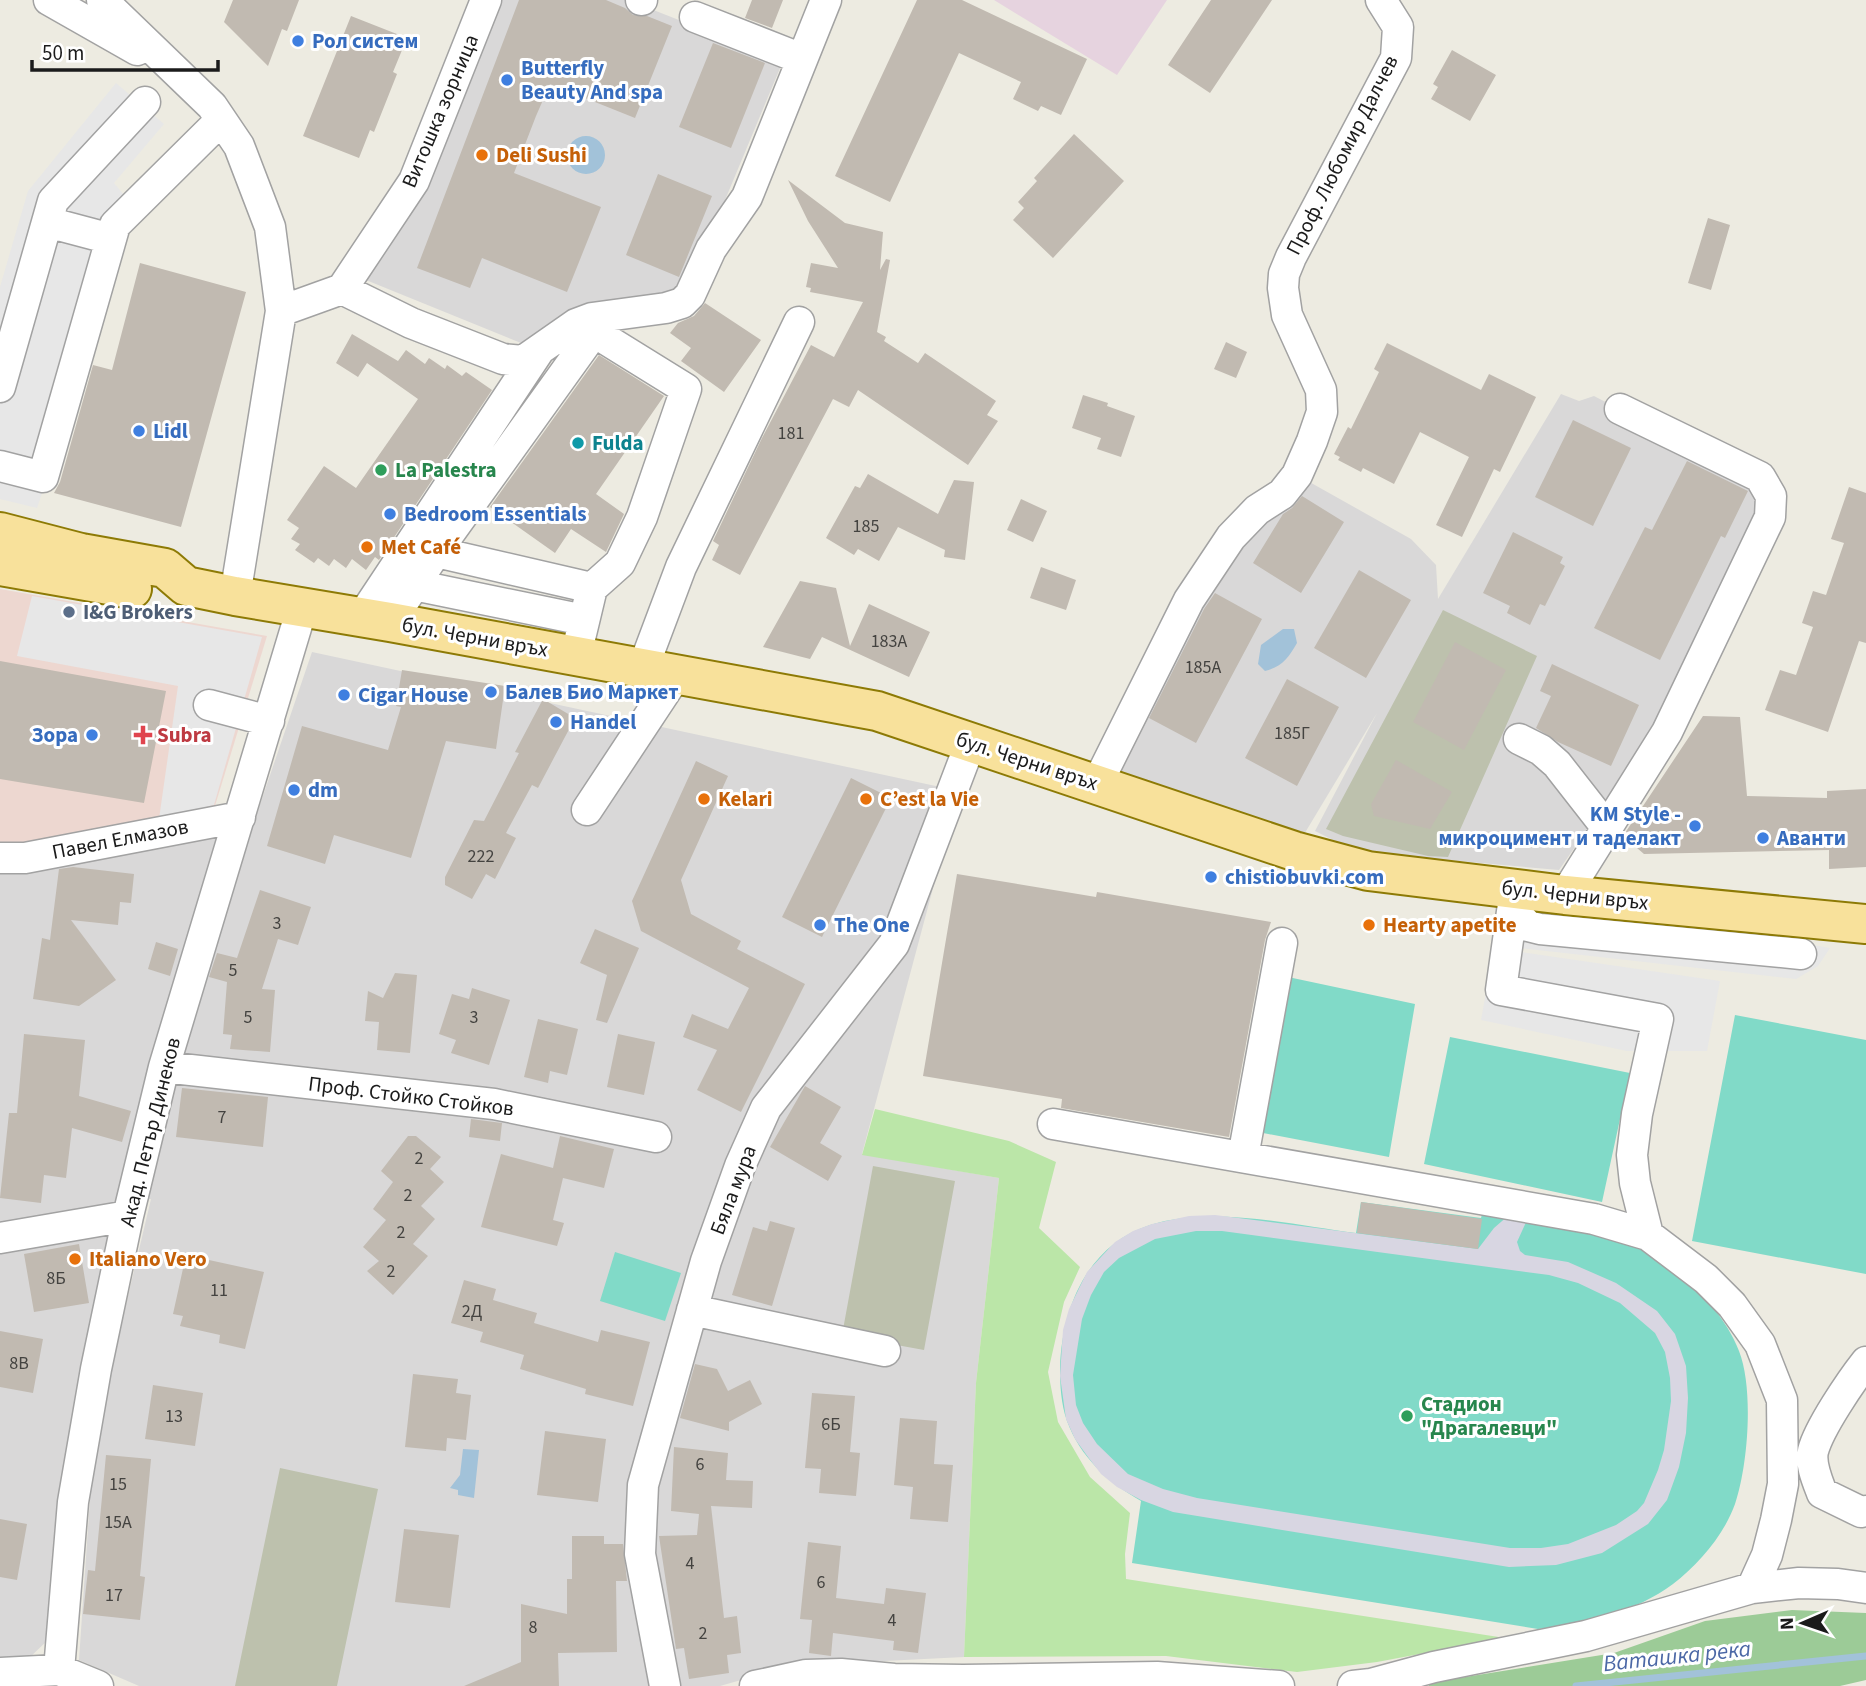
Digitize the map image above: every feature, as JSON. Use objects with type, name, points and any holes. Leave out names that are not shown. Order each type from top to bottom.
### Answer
[{"type":"main road","name":"бул. Черни връх","points":[[0,532],[81,553],[165,568],[186,586]]},
{"type":"main road","name":"бул. Черни връх","points":[[0,566],[159,594],[186,586],[376,619],[580,638],[660,671],[877,711],[1336,864],[1514,900],[1564,895],[1866,924]]},
{"type":"street","points":[[49,0],[177,73]]},
{"type":"street","points":[[102,0],[212,106],[239,146],[270,227],[281,311],[235,596]]},
{"type":"street","name":"Витошка зорница","points":[[342,289],[414,181],[486,0]]},
{"type":"street","points":[[281,311],[342,289],[411,323],[503,359],[523,361],[576,324],[592,318],[666,309],[682,303],[690,295],[711,249],[747,197],[826,0]]},
{"type":"street","name":"Проф. Любомир Далчев","points":[[1097,784],[1189,600],[1231,537],[1257,510],[1282,494],[1297,475],[1312,441],[1322,412],[1321,390],[1287,315],[1284,274],[1290,257],[1396,58],[1398,27],[1381,0]]},
{"type":"street","points":[[695,17],[802,59]]},
{"type":"street","points":[[0,387],[53,201],[145,103]]},
{"type":"street","points":[[0,466],[43,477],[115,225],[221,120]]},
{"type":"street","points":[[47,222],[111,239]]},
{"type":"street","points":[[587,810],[660,671],[687,555],[799,322]]},
{"type":"street","points":[[376,619],[414,585],[594,332],[686,389],[636,529],[620,563],[592,588],[580,638],[414,585]]},
{"type":"street","points":[[376,619],[537,353]]},
{"type":"street","points":[[1564,895],[1667,732],[1770,517],[1771,496],[1760,477],[1620,409]]},
{"type":"street","points":[[436,552],[592,588]]},
{"type":"street","name":"Акад. Петър Динеков","points":[[59,1670],[73,1502],[96,1369],[128,1216],[164,1068],[302,608]]},
{"type":"street","points":[[209,705],[269,721]]},
{"type":"street","points":[[1519,739],[1541,750],[1557,764],[1607,828]]},
{"type":"street","name":"Бяла мура","points":[[665,1686],[640,1554],[643,1485],[706,1261],[740,1166],[766,1108],[894,944],[971,743]]},
{"type":"street","name":"Павел Елмазов","points":[[0,858],[26,858],[240,817]]},
{"type":"street","points":[[1514,900],[1528,926],[1540,929],[1801,954]]},
{"type":"street","points":[[1514,900],[1501,990],[1658,1019],[1637,1114],[1632,1155],[1648,1235]]},
{"type":"street","points":[[1242,1157],[1282,943]]},
{"type":"street","name":"Проф. Стойко Стойков","points":[[164,1068],[494,1104],[656,1136]]},
{"type":"street","points":[[1053,1124],[1594,1219],[1648,1235],[1706,1279],[1732,1306],[1760,1344],[1782,1400],[1783,1484],[1767,1555],[1752,1588]]},
{"type":"street","points":[[0,1238],[128,1216]]},
{"type":"street","points":[[692,1311],[885,1351]]},
{"type":"street","points":[[1866,1362],[1825,1425],[1812,1452],[1814,1473],[1822,1493],[1861,1512],[1866,1511]]},
{"type":"street","points":[[1782,1400],[1825,1425]]},
{"type":"street","points":[[1353,1686],[1586,1636],[1752,1588],[1799,1583],[1866,1588]]},
{"type":"street","points":[[1,1675],[59,1670],[98,1686]]},
{"type":"street","points":[[755,1686],[806,1675],[841,1674],[894,1679],[962,1680],[1157,1677],[1279,1686]]},
{"type":"shaded area","points":[[489,0],[628,0],[783,61],[695,272],[676,294],[577,308],[521,343],[361,278]]},
{"type":"shaded area","points":[[994,0],[1167,0],[1117,75]]},
{"type":"shaded area","points":[[116,83],[164,124],[114,183],[125,196],[125,246],[37,508],[0,499],[0,287],[28,191]]},
{"type":"shaded area","points":[[586,136],[599,142],[605,155],[599,168],[586,174],[573,168],[567,155],[573,142]]},
{"type":"shaded area","points":[[1561,394],[1579,401],[1594,396],[1757,481],[1761,511],[1662,721],[1559,870],[1357,852],[1315,831],[1377,713],[1294,851],[1097,784],[1189,600],[1297,475],[1411,539],[1436,565],[1438,599]]},
{"type":"shaded area","points":[[0,589],[267,636],[214,809],[30,846],[0,845]]},
{"type":"shaded area","points":[[32,596],[262,637],[214,805],[159,819],[178,686],[17,656]]},
{"type":"shaded area","points":[[1443,610],[1537,656],[1448,857],[1428,856],[1343,836],[1326,829]]},
{"type":"shaded area","points":[[1283,629],[1294,629],[1297,643],[1284,661],[1265,671],[1258,664],[1261,645]]},
{"type":"shaded area","points":[[312,652],[959,791],[862,1154],[999,1178],[976,1383],[964,1657],[824,1664],[755,1676],[720,1686],[139,1686],[79,1660],[94,1440],[151,1199],[0,1224],[0,871],[251,831]]},
{"type":"shaded area","points":[[1521,926],[1801,943],[1830,948],[1818,966],[1796,979],[1519,948]]},
{"type":"shaded area","points":[[1494,948],[1720,981],[1707,1051],[1627,1051],[1481,1020]]},
{"type":"shaded area","points":[[1288,977],[1415,1004],[1389,1157],[1258,1132]]},
{"type":"shaded area","points":[[1735,1015],[1866,1040],[1866,1274],[1692,1241]]},
{"type":"shaded area","points":[[1450,1037],[1630,1073],[1602,1202],[1424,1164]]},
{"type":"shaded area","points":[[873,1166],[955,1181],[924,1350],[842,1335]]},
{"type":"shaded area","name":"Стадион \"Драгалевци\"","points":[[1361,1202],[1481,1218],[1483,1210],[1623,1237],[1658,1258],[1706,1300],[1730,1333],[1739,1351],[1747,1386],[1748,1428],[1740,1488],[1730,1516],[1710,1548],[1683,1576],[1658,1594],[1626,1609],[1591,1620],[1538,1629],[1132,1563],[1141,1501],[1117,1486],[1087,1457],[1067,1421],[1062,1401],[1062,1345],[1066,1322],[1082,1281],[1110,1247],[1128,1234],[1150,1225],[1199,1217],[1252,1218],[1356,1233]]},
{"type":"shaded area","points":[[1215,1215],[1478,1249],[1494,1228],[1509,1215],[1528,1218],[1517,1242],[1520,1251],[1525,1255],[1568,1262],[1616,1283],[1657,1311],[1675,1334],[1686,1366],[1688,1398],[1686,1433],[1679,1467],[1667,1500],[1648,1524],[1602,1553],[1556,1565],[1509,1567],[1173,1512],[1117,1487],[1101,1474],[1088,1457],[1075,1439],[1066,1419],[1060,1376],[1063,1330],[1069,1309],[1087,1272],[1115,1242],[1152,1224],[1189,1216]],"holes":[[[1196,1231],[1222,1231],[1549,1275],[1578,1283],[1620,1303],[1655,1333],[1665,1352],[1670,1378],[1671,1401],[1664,1450],[1644,1503],[1616,1525],[1568,1544],[1541,1548],[1510,1548],[1197,1498],[1163,1489],[1128,1474],[1097,1444],[1083,1423],[1076,1405],[1073,1375],[1082,1319],[1091,1295],[1104,1272],[1119,1258],[1155,1239]]]},
{"type":"shaded area","points":[[113,1234],[49,1639],[28,1659],[0,1659],[0,1246]]},
{"type":"shaded area","points":[[615,1252],[681,1273],[665,1321],[600,1301]]},
{"type":"shaded area","points":[[463,1449],[479,1450],[474,1498],[458,1495],[458,1490],[450,1488],[460,1475]]},
{"type":"shaded area","points":[[280,1468],[378,1489],[337,1686],[235,1686]]},
{"type":"green space","points":[[875,1109],[1009,1141],[1056,1162],[1039,1228],[1080,1267],[1064,1302],[1048,1372],[1058,1422],[1090,1477],[1130,1513],[1125,1554],[1126,1579],[1505,1638],[1377,1662],[1297,1672],[1166,1656],[964,1657],[976,1383],[999,1178],[862,1155]]},
{"type":"green space","points":[[1792,1610],[1866,1613],[1866,1680],[1840,1686],[1429,1686],[1428,1683],[1614,1653],[1705,1621]]},
{"type":"building","points":[[233,0],[299,0],[287,31],[282,29],[268,66],[224,22]]},
{"type":"building","points":[[519,0],[606,0],[625,8],[633,15],[647,16],[672,26],[635,118],[550,84],[536,116],[514,173],[601,207],[567,292],[482,258],[470,288],[417,268]]},
{"type":"building","points":[[752,0],[783,0],[772,28],[745,18]]},
{"type":"building","points":[[917,0],[962,0],[1087,59],[1061,115],[1041,106],[1038,111],[1013,99],[1021,82],[959,53],[890,202],[835,176]]},
{"type":"building","points":[[1211,0],[1272,0],[1210,93],[1168,65]]},
{"type":"building","points":[[351,16],[407,38],[393,72],[397,74],[374,132],[370,130],[359,158],[303,136]]},
{"type":"building","points":[[713,43],[765,63],[731,148],[679,127]]},
{"type":"building","points":[[1452,50],[1496,75],[1470,121],[1431,99],[1438,87],[1433,84]]},
{"type":"building","points":[[1074,134],[1124,181],[1053,258],[1013,220],[1024,208],[1018,202],[1037,181],[1034,178]]},
{"type":"building","points":[[658,174],[712,196],[679,277],[626,255]]},
{"type":"building","points":[[788,180],[845,223],[883,232],[880,270],[886,259],[890,260],[877,332],[886,337],[884,341],[918,363],[925,353],[996,401],[987,415],[998,421],[968,465],[858,390],[849,407],[833,399],[740,575],[712,560],[719,545],[713,541],[762,438],[811,345],[834,357],[863,302],[810,292],[811,288],[806,287],[811,263],[838,268],[808,221]]},
{"type":"building","points":[[1708,218],[1730,225],[1711,290],[1688,283]]},
{"type":"building","name":"Lidl","points":[[140,263],[246,292],[181,527],[54,493],[60,482],[93,365],[112,370]]},
{"type":"building","points":[[705,303],[761,340],[724,392],[681,361],[691,348],[670,333],[678,323],[694,316]]},
{"type":"building","points":[[352,334],[398,361],[406,350],[425,364],[429,358],[445,369],[447,365],[462,376],[466,372],[492,390],[379,560],[375,557],[366,570],[352,559],[346,568],[334,559],[329,566],[318,558],[314,563],[295,550],[300,544],[291,539],[299,528],[287,520],[324,466],[356,488],[418,399],[367,363],[358,377],[336,363]]},
{"type":"building","points":[[1226,342],[1247,352],[1236,378],[1214,369]]},
{"type":"building","points":[[1387,343],[1481,390],[1489,374],[1536,397],[1500,472],[1494,469],[1462,537],[1436,525],[1469,457],[1420,432],[1394,484],[1363,468],[1361,472],[1338,460],[1340,457],[1334,454],[1348,427],[1351,429],[1379,372],[1374,369]]},
{"type":"building","name":"Fulda","points":[[599,355],[664,396],[596,494],[624,514],[606,552],[571,529],[555,553],[490,507]]},
{"type":"building","points":[[1083,395],[1135,416],[1121,457],[1097,449],[1101,438],[1072,428]]},
{"type":"building","points":[[1573,420],[1631,448],[1593,526],[1535,497]]},
{"type":"building","points":[[1687,461],[1748,491],[1725,538],[1721,536],[1660,660],[1594,628],[1645,527],[1652,530]]},
{"type":"building","points":[[868,474],[938,514],[954,480],[974,482],[965,560],[944,557],[945,550],[898,527],[879,561],[858,549],[854,555],[826,538],[855,486],[860,488]]},
{"type":"building","points":[[1849,487],[1866,493],[1866,643],[1859,641],[1828,732],[1765,710],[1780,670],[1796,675],[1813,627],[1802,623],[1813,591],[1826,595],[1844,543],[1831,539]]},
{"type":"building","points":[[1302,496],[1344,522],[1301,593],[1253,563],[1283,514]]},
{"type":"building","points":[[1021,499],[1047,511],[1033,542],[1007,530]]},
{"type":"building","points":[[1513,532],[1563,557],[1560,563],[1565,566],[1545,606],[1540,604],[1530,625],[1507,613],[1510,606],[1483,593]]},
{"type":"building","points":[[1041,567],[1076,580],[1066,610],[1030,598]]},
{"type":"building","points":[[1359,570],[1411,600],[1366,678],[1314,648]]},
{"type":"building","points":[[800,581],[836,588],[850,646],[869,604],[930,632],[909,677],[822,637],[810,659],[763,647]]},
{"type":"building","points":[[1215,593],[1262,619],[1196,743],[1149,718],[1204,609]]},
{"type":"building","points":[[1455,642],[1506,670],[1464,750],[1413,722]]},
{"type":"building","points":[[0,661],[166,691],[144,803],[0,779]]},
{"type":"building","points":[[1552,664],[1639,705],[1611,766],[1558,742],[1536,728],[1551,696],[1540,691]]},
{"type":"building","points":[[402,670],[505,686],[496,749],[446,741],[411,858],[334,835],[325,864],[267,846],[302,726],[388,750],[401,707],[396,706]]},
{"type":"building","points":[[1287,679],[1339,707],[1297,786],[1245,758]]},
{"type":"building","points":[[543,699],[575,718],[538,788],[532,785],[506,833],[516,838],[495,879],[486,874],[472,899],[445,885],[445,877],[474,820],[484,821],[519,753],[515,752]]},
{"type":"building","points":[[1703,716],[1740,717],[1747,796],[1827,798],[1827,791],[1866,789],[1866,867],[1829,869],[1829,850],[1644,854],[1623,836]]},
{"type":"building","points":[[1396,760],[1452,792],[1430,829],[1374,816],[1371,804]]},
{"type":"building","points":[[696,761],[728,776],[681,880],[691,914],[741,941],[737,949],[805,984],[741,1112],[697,1090],[717,1050],[683,1037],[692,1014],[728,1029],[749,988],[641,931],[632,901]]},
{"type":"building","points":[[851,778],[891,798],[822,937],[782,917]]},
{"type":"building","points":[[73,867],[134,874],[131,903],[120,902],[118,925],[71,920],[116,980],[79,1006],[33,999],[42,938],[50,940],[59,869]]},
{"type":"building","points":[[957,874],[1096,897],[1097,892],[1271,922],[1265,940],[1229,1137],[1061,1108],[1062,1099],[923,1076]]},
{"type":"building","points":[[260,890],[311,907],[298,945],[278,939],[262,989],[275,990],[270,1052],[230,1049],[232,1035],[223,1034],[227,982],[209,977],[217,953],[237,958]]},
{"type":"building","points":[[595,929],[639,948],[607,1023],[596,1020],[607,975],[580,963]]},
{"type":"building","points":[[156,942],[178,949],[170,976],[148,969]]},
{"type":"building","points":[[395,973],[417,975],[410,1053],[377,1050],[379,1022],[365,1021],[368,991],[383,998]]},
{"type":"building","points":[[472,988],[510,1000],[489,1065],[451,1053],[456,1040],[439,1034],[452,994],[469,999]]},
{"type":"building","points":[[538,1019],[578,1029],[567,1075],[550,1071],[548,1083],[524,1077]]},
{"type":"building","points":[[24,1034],[85,1040],[79,1096],[131,1111],[122,1142],[72,1128],[66,1178],[44,1175],[41,1203],[0,1198],[9,1113],[17,1113]]},
{"type":"building","points":[[618,1034],[655,1042],[644,1095],[607,1087]]},
{"type":"building","points":[[805,1086],[841,1107],[820,1143],[842,1156],[828,1181],[770,1147]]},
{"type":"building","points":[[182,1088],[268,1097],[263,1147],[176,1137]]},
{"type":"building","points":[[471,1119],[502,1123],[500,1141],[469,1137]]},
{"type":"building","points":[[408,1136],[416,1136],[441,1157],[430,1169],[444,1182],[421,1206],[435,1219],[413,1244],[428,1256],[393,1295],[367,1271],[379,1261],[363,1247],[386,1220],[373,1209],[393,1182],[381,1171]]},
{"type":"building","points":[[560,1136],[614,1149],[604,1188],[563,1178],[553,1220],[564,1223],[557,1246],[481,1227],[501,1154],[553,1168]]},
{"type":"building","points":[[1361,1202],[1482,1219],[1478,1249],[1357,1233]]},
{"type":"building","points":[[770,1221],[795,1228],[772,1306],[732,1295],[753,1227],[767,1231]]},
{"type":"building","points":[[79,1244],[89,1303],[34,1312],[24,1254]]},
{"type":"building","points":[[186,1255],[264,1272],[245,1349],[219,1343],[220,1335],[180,1326],[183,1316],[173,1314]]},
{"type":"building","points":[[464,1280],[496,1289],[493,1300],[537,1313],[534,1323],[598,1342],[601,1330],[650,1342],[633,1406],[585,1394],[586,1389],[520,1369],[524,1355],[480,1342],[483,1332],[451,1323]]},
{"type":"building","points":[[0,1331],[43,1339],[33,1393],[0,1387]]},
{"type":"building","points":[[695,1364],[717,1369],[728,1391],[750,1380],[762,1404],[729,1422],[729,1431],[680,1418]]},
{"type":"building","points":[[413,1374],[458,1379],[456,1393],[471,1395],[466,1440],[447,1438],[446,1451],[405,1447]]},
{"type":"building","points":[[153,1385],[203,1393],[195,1446],[145,1439]]},
{"type":"building","points":[[812,1393],[855,1396],[850,1452],[860,1453],[856,1496],[819,1493],[821,1469],[805,1468]]},
{"type":"building","points":[[900,1418],[937,1421],[934,1464],[953,1465],[948,1522],[910,1519],[913,1487],[894,1485]]},
{"type":"building","points":[[545,1431],[606,1439],[598,1502],[537,1495]]},
{"type":"building","points":[[674,1447],[728,1453],[726,1480],[753,1481],[752,1508],[711,1506],[724,1618],[737,1616],[741,1653],[727,1655],[729,1673],[689,1679],[684,1648],[676,1649],[659,1536],[697,1535],[699,1514],[671,1511]]},
{"type":"building","points":[[106,1455],[151,1459],[140,1576],[145,1577],[140,1620],[83,1614],[88,1570],[95,1571]]},
{"type":"building","points":[[0,1519],[27,1524],[17,1580],[0,1577]]},
{"type":"building","points":[[404,1529],[459,1535],[450,1608],[395,1602]]},
{"type":"building","points":[[572,1536],[604,1536],[604,1544],[623,1544],[627,1581],[616,1581],[617,1652],[558,1653],[559,1686],[464,1686],[521,1662],[521,1604],[567,1614],[567,1579],[572,1579]]},
{"type":"building","points":[[808,1542],[841,1546],[836,1598],[884,1604],[886,1588],[926,1593],[918,1653],[893,1650],[894,1641],[833,1633],[831,1656],[809,1653],[812,1620],[800,1619]]},
{"type":"waterway","name":"Ваташка река","points":[[1576,1686],[1866,1656]]},
{"type":"place","name":"Рол систем","points":[[298,41]]},
{"type":"place","name":"Butterfly Beauty And spa","points":[[507,80]]},
{"type":"place","name":"Deli Sushi","points":[[482,155]]},
{"type":"place","name":"Lidl","points":[[139,431]]},
{"type":"place","name":"Fulda","points":[[578,443]]},
{"type":"place","name":"La Palestra","points":[[381,470]]},
{"type":"place","name":"Bedroom Essentials","points":[[390,514]]},
{"type":"place","name":"Met Café","points":[[367,547]]},
{"type":"place","name":"I&G Brokers","points":[[69,612]]},
{"type":"place","name":"Балев Био Маркет","points":[[491,692]]},
{"type":"place","name":"Cigar House","points":[[344,695]]},
{"type":"place","name":"Handel","points":[[556,722]]},
{"type":"place","name":"Зора","points":[[92,735]]},
{"type":"place","name":"Subra","points":[[143,735]]},
{"type":"place","name":"dm","points":[[294,790]]},
{"type":"place","name":"Kelari","points":[[704,799]]},
{"type":"place","name":"C’est la Vie","points":[[866,799]]},
{"type":"place","name":"KM Style - микроцимент и таделакт","points":[[1695,826]]},
{"type":"place","name":"Аванти","points":[[1763,838]]},
{"type":"place","name":"chistiobuvki.com","points":[[1211,877]]},
{"type":"place","name":"The One","points":[[820,925]]},
{"type":"place","name":"Hearty apetite","points":[[1369,925]]},
{"type":"place","name":"Italiano Vero","points":[[75,1259]]},
{"type":"place","name":"Стадион \"Драгалевци\"","points":[[1407,1416]]}]
